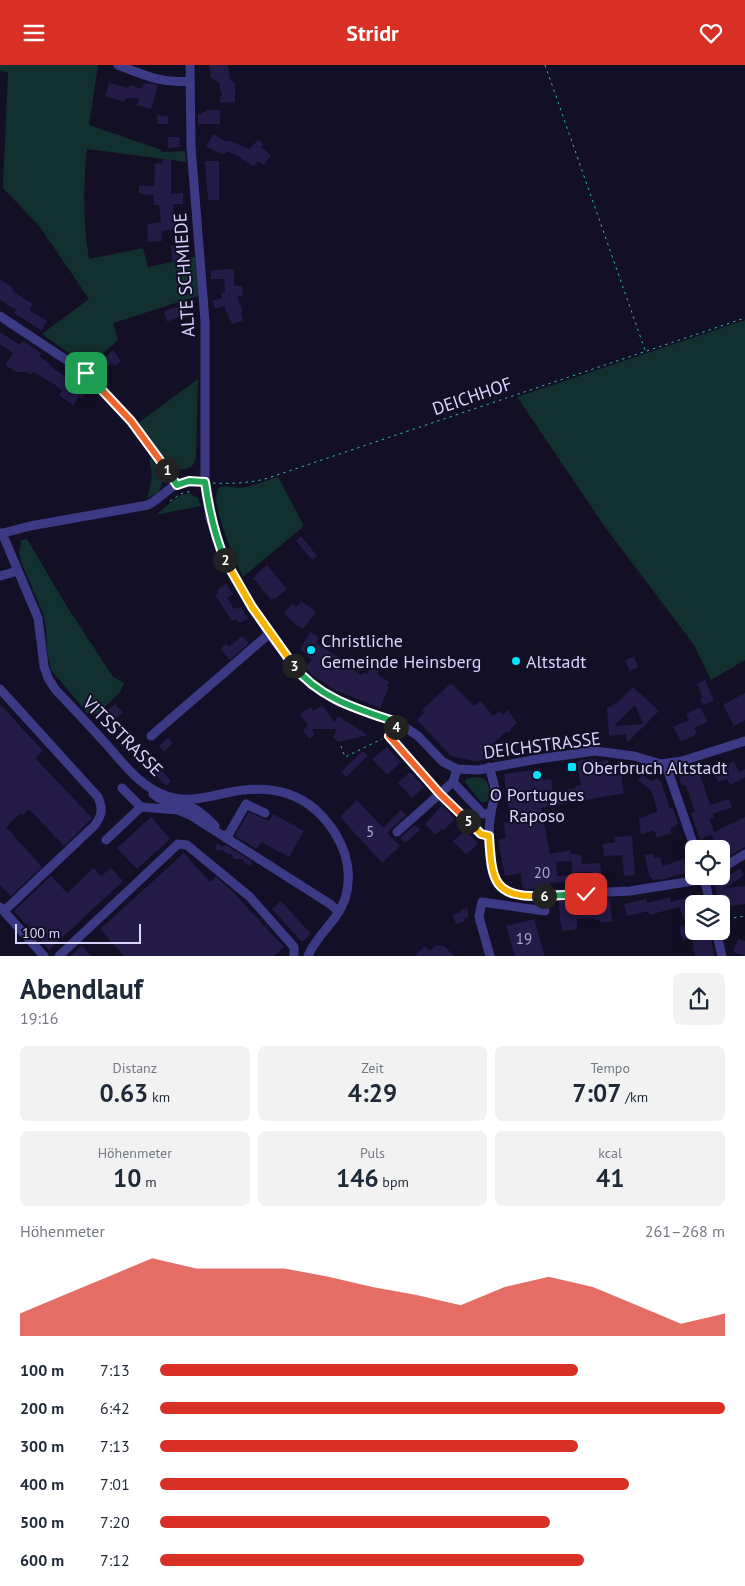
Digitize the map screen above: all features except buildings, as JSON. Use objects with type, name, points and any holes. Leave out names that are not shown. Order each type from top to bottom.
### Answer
[{"type":"street","points":[[118,65],[161,81],[176,83],[190,81]]},
{"type":"street","name":"ALTE SCHMIEDE","points":[[190,65],[191,147],[205,321],[205,482]]},
{"type":"street","points":[[0,316],[86,373],[131,421],[177,485]]},
{"type":"street","points":[[1,534],[30,526],[148,505],[158,500],[177,485],[189,481],[205,482],[210,518],[227,564],[269,634],[301,675],[339,702],[399,723],[418,736],[443,762],[458,769],[453,782],[397,833]]},
{"type":"street","name":"VITSSTRASSE","points":[[1,534],[38,618],[41,650],[48,678],[55,689],[146,786],[180,799],[210,797],[240,790],[271,789],[290,794],[306,802],[325,820],[334,832],[346,856],[348,883],[340,912],[311,948],[308,956]]},
{"type":"street","points":[[0,576],[18,571]]},
{"type":"street","points":[[151,737],[269,634]]},
{"type":"street","points":[[0,689],[98,797],[102,807],[100,817],[95,825],[2,909],[44,956]]},
{"type":"street","points":[[399,723],[389,736],[440,794],[481,834],[489,836]]},
{"type":"street","name":"DEICHSTRASSE","points":[[458,769],[478,770],[595,751],[634,756],[661,764],[682,761],[745,741]]},
{"type":"street","points":[[661,764],[668,771],[692,840]]},
{"type":"street","points":[[490,767],[495,792],[490,814],[489,836],[493,876],[500,886],[512,893],[527,897],[630,891],[685,881]]},
{"type":"street","points":[[453,782],[483,814],[490,814]]},
{"type":"street","points":[[146,786],[153,795],[163,802],[187,806],[203,813],[227,837]]},
{"type":"street","points":[[122,788],[141,807],[178,810],[190,815],[227,837],[340,912]]},
{"type":"street","points":[[227,837],[246,804],[265,813]]},
{"type":"street","points":[[106,840],[141,807]]},
{"type":"street","points":[[59,956],[178,844],[182,843],[250,897],[294,947],[294,956]]},
{"type":"street","points":[[730,864],[745,855]]},
{"type":"street","points":[[490,956],[479,917],[482,902],[545,911]]},
{"type":"street","points":[[718,940],[722,956]]},
{"type":"path","points":[[545,65],[646,351]]},
{"type":"path","name":"DEICHHOF","points":[[205,482],[233,484],[265,479],[745,318]]},
{"type":"path","points":[[341,745],[345,757],[389,736]]},
{"type":"path","points":[[730,919],[745,916]]},
{"type":"green space","points":[[0,65],[98,65],[89,125],[159,149],[162,152],[185,151],[186,162],[87,149],[84,204],[89,259],[143,248],[148,267],[195,257],[198,296],[113,323],[118,340],[88,367],[42,334],[89,299],[40,227],[3,188],[8,72],[0,71]]},
{"type":"green space","points":[[745,320],[745,660],[711,680],[694,645],[605,527],[517,397]]},
{"type":"green space","points":[[198,379],[196,458],[192,466],[181,469],[174,466],[160,453],[138,423]]},
{"type":"green space","points":[[151,458],[159,470],[162,484],[158,493],[147,498],[151,479],[149,461]]},
{"type":"green space","points":[[278,477],[304,526],[243,577],[229,545],[219,515],[217,492],[223,486],[240,488]]},
{"type":"green space","points":[[189,493],[198,498],[201,506],[155,515],[175,499]]},
{"type":"green space","points":[[27,539],[66,605],[113,677],[124,683],[120,692],[97,714],[88,714],[51,670],[43,613],[19,553],[21,540]]},
{"type":"green space","points":[[476,777],[487,782],[489,793],[487,802],[481,802],[465,782],[466,779]]},
{"type":"place","name":"Christliche Gemeinde Heinsberg","points":[[311,650]]},
{"type":"place","name":"Altstadt","points":[[516,661]]},
{"type":"place","name":"Oberbruch Altstadt","points":[[572,767]]},
{"type":"place","name":"O Portugues Raposo","points":[[537,775]]},
{"type":"route","points":[[86,373],[131,421],[177,485],[189,481],[205,482],[210,518],[218,543],[227,564],[269,634],[301,675],[324,693],[339,702],[399,723],[389,736],[440,794],[481,834],[489,836],[493,876],[500,886],[512,893],[527,897],[586,894]]}]
